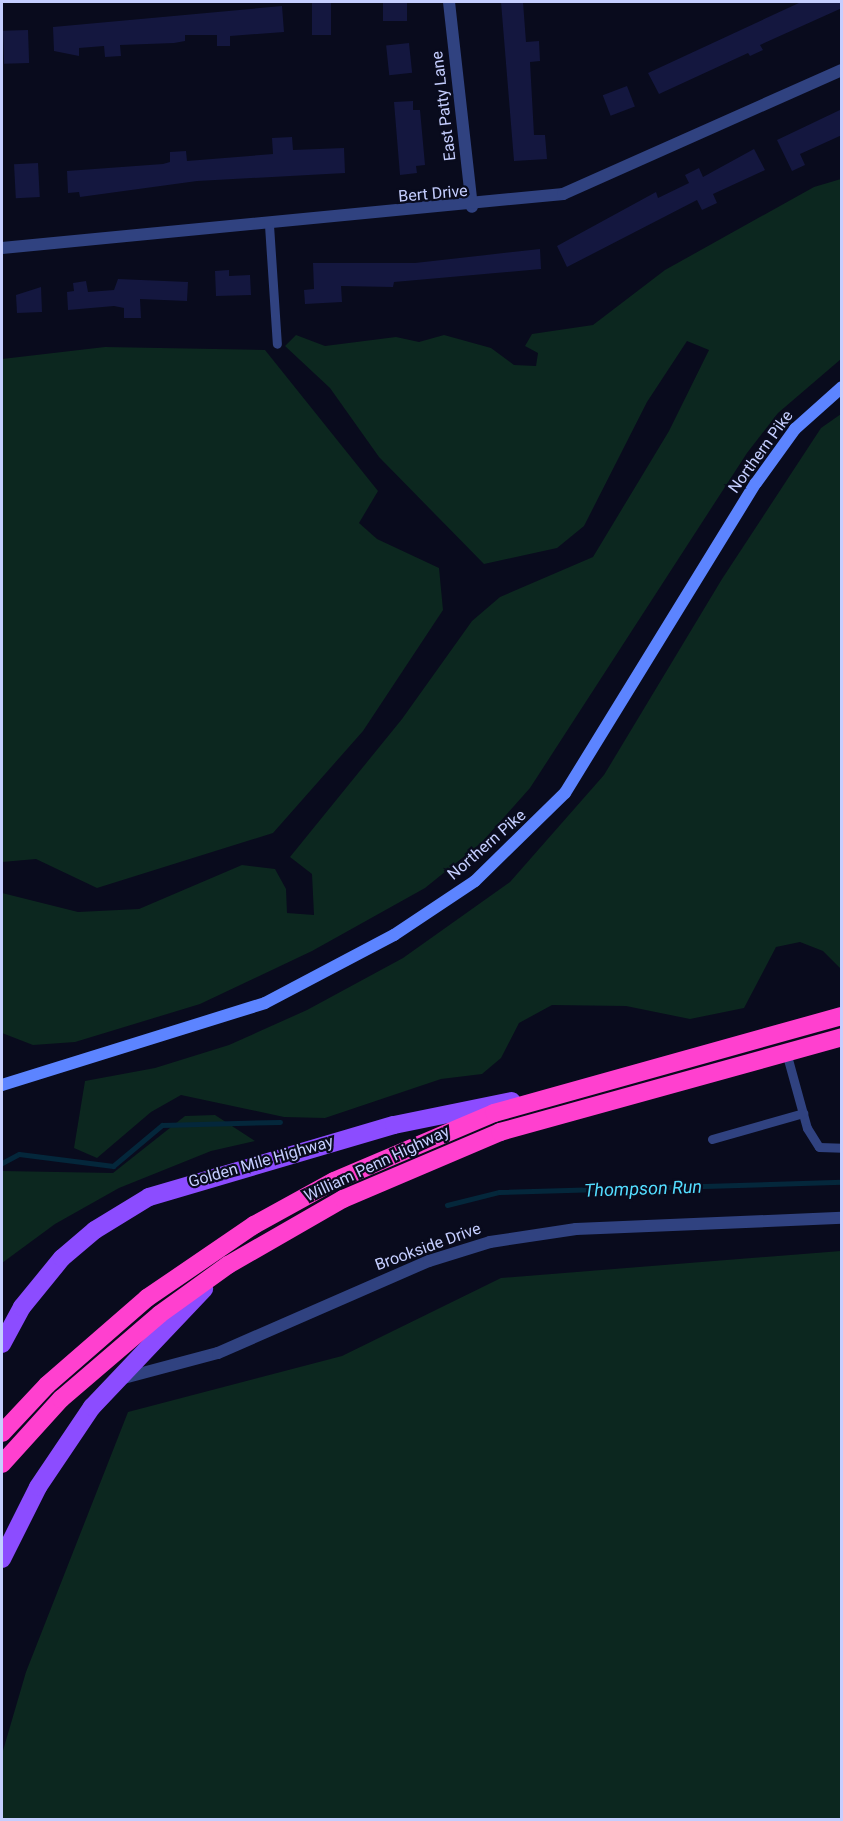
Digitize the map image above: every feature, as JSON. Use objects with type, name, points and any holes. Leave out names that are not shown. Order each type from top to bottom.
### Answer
[{"type":"highway","name":"William Penn Highway","points":[[2,1433],[122,1320],[254,1225],[407,1147],[582,1087],[842,1016]]},
{"type":"highway","name":"William Penn Highway","points":[[2,1464],[92,1371],[228,1265],[343,1199],[457,1148],[842,1037]]},
{"type":"main road","name":"Northern Pike","points":[[2,1085],[265,1003],[394,935],[475,881],[565,793],[756,483],[795,429],[842,387]]},
{"type":"main road","name":"Golden Mile Highway","points":[[2,1344],[22,1307],[62,1258],[95,1230],[149,1197],[394,1125],[582,1087]]},
{"type":"main road","points":[[2,1559],[54,1460],[114,1380],[228,1265]]},
{"type":"street","name":"East Patty Lane","points":[[449,2],[472,207]]},
{"type":"street","name":"Bert Drive","points":[[2,248],[472,207],[563,194],[842,70]]},
{"type":"street","name":"Brookside Drive","points":[[114,1380],[218,1353],[429,1261],[510,1237],[576,1229],[842,1218]]},
{"type":"lane","points":[[269,225],[278,344]]},
{"type":"lane","points":[[786,1052],[803,1113],[819,1147],[842,1148]]},
{"type":"lane","points":[[712,1139],[803,1113]]},
{"type":"green space","points":[[841,179],[841,359],[778,413],[747,453],[530,788],[482,842],[425,888],[312,951],[200,1004],[75,1042],[33,1045],[2,1033],[2,893],[78,912],[139,909],[242,865],[275,869],[286,889],[287,913],[314,915],[312,874],[290,857],[402,719],[472,621],[500,597],[593,557],[669,431],[709,350],[687,341],[647,402],[584,526],[557,548],[484,564],[379,457],[330,388],[285,346],[296,335],[325,346],[396,337],[419,342],[444,335],[491,348],[514,365],[536,366],[538,353],[525,346],[532,334],[593,325],[665,270],[814,187]]},
{"type":"green space","points":[[105,347],[265,350],[378,491],[359,523],[377,539],[439,568],[443,610],[363,731],[273,833],[97,888],[36,859],[2,862],[2,359]]},
{"type":"green space","points":[[841,414],[841,969],[823,951],[800,942],[776,947],[744,1008],[690,1019],[626,1006],[552,1005],[519,1023],[501,1058],[482,1074],[441,1079],[325,1118],[284,1117],[181,1095],[151,1112],[97,1158],[74,1148],[85,1081],[155,1068],[229,1045],[307,1010],[403,958],[510,882],[604,775],[722,579],[821,428]]},
{"type":"green space","points":[[215,1115],[255,1141],[211,1151],[119,1188],[55,1224],[2,1263],[2,1171],[113,1173],[185,1116]]},
{"type":"green space","points":[[841,1251],[841,1819],[2,1819],[2,1754],[26,1672],[128,1412],[342,1356],[501,1278]]},
{"type":"building","points":[[312,2],[331,2],[331,35],[312,35]]},
{"type":"building","points":[[383,2],[407,2],[407,21],[383,21]]},
{"type":"building","points":[[501,2],[523,2],[526,42],[539,41],[540,61],[530,62],[534,135],[545,135],[547,159],[514,161]]},
{"type":"building","points":[[801,2],[842,2],[842,8],[760,45],[763,50],[750,56],[748,53],[659,94],[648,73]]},
{"type":"building","points":[[282,6],[284,32],[230,36],[230,46],[217,46],[217,35],[185,35],[185,41],[174,43],[120,45],[121,56],[105,57],[104,46],[79,48],[79,56],[54,51],[53,27]]},
{"type":"building","points":[[28,30],[29,63],[4,64],[3,31]]},
{"type":"building","points":[[409,43],[412,73],[389,75],[386,45]]},
{"type":"building","points":[[627,86],[635,107],[611,116],[603,95]]},
{"type":"building","points":[[413,101],[413,110],[420,110],[425,165],[416,166],[417,173],[400,175],[394,102]]},
{"type":"building","points":[[842,109],[842,135],[800,154],[805,165],[792,171],[777,140]]},
{"type":"building","points":[[292,137],[293,150],[344,148],[345,173],[197,181],[80,197],[79,192],[68,193],[67,171],[163,164],[170,162],[170,152],[186,151],[187,161],[273,154],[272,138]]},
{"type":"building","points":[[754,149],[765,170],[713,194],[717,203],[702,210],[697,200],[567,267],[557,246],[656,192],[658,198],[689,183],[685,175],[699,168],[703,177]]},
{"type":"building","points":[[38,163],[40,197],[16,198],[14,164]]},
{"type":"building","points":[[540,249],[541,269],[394,282],[393,287],[341,286],[342,302],[305,304],[304,290],[314,289],[313,263],[415,263]]},
{"type":"building","points":[[229,270],[229,276],[250,275],[251,295],[216,296],[215,271]]},
{"type":"building","points":[[118,279],[188,282],[187,301],[140,299],[141,318],[124,318],[124,308],[114,306],[68,310],[67,292],[74,291],[73,283],[86,281],[88,292],[114,290]]},
{"type":"building","points":[[41,287],[42,312],[17,313],[16,295]]},
{"type":"waterway","name":"Thompson Run","points":[[2,1163],[19,1154],[113,1166],[162,1125],[280,1122]]},
{"type":"waterway","name":"Thompson Run","points":[[447,1205],[499,1192],[842,1182]]}]
